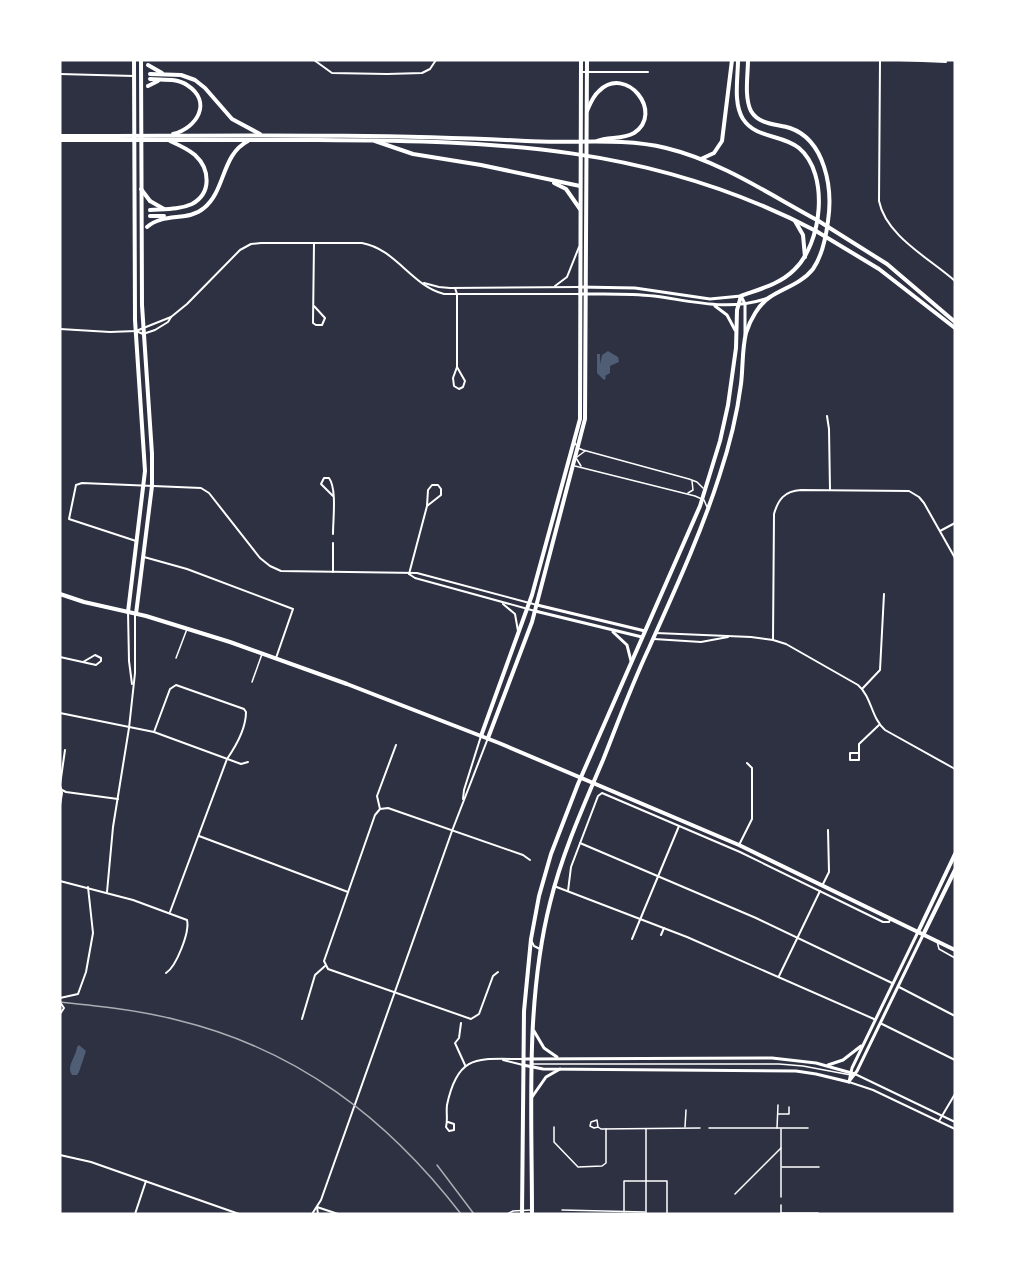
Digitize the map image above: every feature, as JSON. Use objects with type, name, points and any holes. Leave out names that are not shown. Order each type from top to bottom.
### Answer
[{"type":"main road","points":[[128,612],[145,486],[136,331],[134,60]]},
{"type":"main road","points":[[142,60],[163,74]]},
{"type":"main road","points":[[136,614],[152,486],[152,454],[142,327],[142,60]]},
{"type":"main road","points":[[481,736],[530,603],[575,439],[580,407],[581,60]]},
{"type":"main road","points":[[488,738],[537,605],[577,458],[586,409],[587,60]]},
{"type":"main road","points":[[701,159],[714,153],[722,141],[732,60]]},
{"type":"main road","points":[[520,1212],[524,997],[531,939],[544,876],[581,777],[684,545],[702,499],[713,466],[728,405],[738,305],[741,296],[783,279],[793,271],[805,257],[816,231],[817,184],[808,158],[790,142],[764,135],[750,126],[741,114],[738,95],[738,60]]},
{"type":"main road","points":[[532,1212],[533,1031],[540,949],[554,886],[593,782],[721,474],[742,379],[745,339],[755,315],[769,297],[796,283],[813,268],[826,237],[830,209],[826,177],[820,155],[815,146],[802,133],[756,117],[749,106],[748,60]]},
{"type":"main road","points":[[134,75],[150,79],[178,81],[188,85],[196,95],[200,106],[198,117],[192,126],[167,138]]},
{"type":"main road","points":[[141,76],[181,75],[195,80],[232,119],[263,136]]},
{"type":"main road","points":[[141,97],[148,86],[162,80]]},
{"type":"main road","points":[[587,111],[597,92],[615,83],[633,88],[644,105],[644,120],[635,132],[627,136],[600,139],[595,142]]},
{"type":"main road","points":[[738,95],[743,98],[748,95]]},
{"type":"main road","points":[[60,138],[413,136],[543,142],[631,142],[656,146],[701,159],[828,226],[887,264],[955,322]]},
{"type":"main road","points":[[167,138],[451,142],[523,146],[616,159],[721,189],[816,231],[858,255],[902,285],[955,328]]},
{"type":"main road","points":[[150,213],[191,204],[202,196],[207,182],[206,171],[198,158],[167,138]]},
{"type":"main road","points":[[141,239],[147,227],[159,219],[191,214],[204,208],[216,192],[234,152],[251,140]]},
{"type":"main road","points":[[374,140],[413,154],[480,165],[580,186],[587,182]]},
{"type":"main road","points":[[580,144],[587,145]]},
{"type":"main road","points":[[545,179],[566,189],[579,209]]},
{"type":"main road","points":[[141,189],[150,201],[164,209]]},
{"type":"main road","points":[[134,213],[174,216]]},
{"type":"main road","points":[[795,221],[802,235],[805,257]]},
{"type":"main road","points":[[575,439],[578,443],[581,441]]},
{"type":"main road","points":[[713,466],[714,473],[721,474]]},
{"type":"main road","points":[[60,594],[84,603],[188,628],[276,657],[488,738],[739,845],[955,950]]},
{"type":"main road","points":[[645,631],[656,633]]},
{"type":"main road","points":[[642,637],[653,639]]},
{"type":"main road","points":[[559,832],[560,840],[563,842],[570,840]]},
{"type":"main road","points":[[918,932],[955,854]]},
{"type":"main road","points":[[923,934],[955,870]]},
{"type":"street","points":[[314,60],[332,73],[376,74],[422,73],[430,69],[436,60]]},
{"type":"street","points":[[880,60],[879,194],[882,214],[894,232],[955,281]]},
{"type":"street","points":[[899,60],[946,62]]},
{"type":"street","points":[[581,72],[648,72]]},
{"type":"street","points":[[60,74],[134,75]]},
{"type":"street","points":[[60,329],[95,332],[136,331],[143,334],[163,326],[245,247],[261,243],[363,243],[372,245],[434,291],[457,294],[628,294],[713,305],[738,305],[769,297]]},
{"type":"street","points":[[314,243],[313,323],[322,325],[325,318],[314,306]]},
{"type":"street","points":[[552,287],[567,277],[579,247]]},
{"type":"street","points":[[424,283],[455,288],[635,288],[710,299],[741,296],[745,304],[745,339]]},
{"type":"street","points":[[455,288],[457,294],[457,367],[453,383],[459,389],[463,387],[465,381],[457,367]]},
{"type":"street","points":[[713,305],[729,317],[736,333]]},
{"type":"street","points":[[136,331],[171,317]]},
{"type":"street","points":[[827,416],[830,490]]},
{"type":"street","points":[[333,496],[321,484],[324,477],[331,479],[333,496],[333,534]]},
{"type":"street","points":[[138,541],[72,520],[69,515],[76,485],[82,483],[191,486],[205,490],[260,558],[270,566],[286,572],[417,573],[614,625],[645,631]]},
{"type":"street","points":[[409,574],[430,487],[438,485],[441,495],[427,506]]},
{"type":"street","points":[[773,639],[774,520],[777,505],[784,495],[795,490],[909,491],[919,497],[955,558]]},
{"type":"street","points":[[940,531],[955,524]]},
{"type":"street","points":[[333,543],[333,572]]},
{"type":"street","points":[[143,557],[187,569],[293,609],[276,657]]},
{"type":"street","points":[[409,574],[417,579],[527,609],[642,637]]},
{"type":"street","points":[[862,689],[880,670],[884,594]]},
{"type":"street","points":[[498,601],[515,614],[518,636]]},
{"type":"street","points":[[128,612],[129,661],[133,688]]},
{"type":"street","points":[[107,892],[113,827],[129,728],[135,673],[136,614]]},
{"type":"street","points":[[612,631],[627,645],[631,661]]},
{"type":"street","points":[[656,633],[725,635],[728,637]]},
{"type":"street","points":[[653,639],[701,642],[728,637],[773,639],[797,650],[862,689],[879,724],[955,770]]},
{"type":"street","points":[[60,657],[96,665],[100,662],[100,658],[95,655],[83,662]]},
{"type":"street","points":[[154,732],[170,689],[178,685],[244,709],[246,712],[245,721],[235,747],[227,759],[170,912]]},
{"type":"street","points":[[60,713],[154,732],[241,764],[248,762]]},
{"type":"street","points":[[859,753],[860,743],[879,724]]},
{"type":"street","points":[[463,801],[464,790],[481,736]]},
{"type":"street","points":[[312,1214],[317,1207],[452,831],[488,738]]},
{"type":"street","points":[[380,809],[378,796],[396,745]]},
{"type":"street","points":[[60,806],[60,784],[65,750]]},
{"type":"street","points":[[739,845],[752,819],[752,768],[747,762]]},
{"type":"street","points":[[61,789],[66,792],[118,799]]},
{"type":"street","points":[[613,790],[614,798]]},
{"type":"street","points":[[568,891],[571,867],[598,795],[603,793],[740,852],[883,922],[890,922],[891,919]]},
{"type":"street","points":[[498,972],[493,976],[479,1014],[471,1019],[328,969],[324,961],[375,815],[380,809],[388,808],[523,855],[530,860]]},
{"type":"street","points":[[632,939],[679,826]]},
{"type":"street","points":[[822,886],[829,872],[828,830]]},
{"type":"street","points":[[198,836],[348,892]]},
{"type":"street","points":[[580,843],[659,875],[892,983]]},
{"type":"street","points":[[60,880],[107,892],[170,912],[187,920],[189,926],[174,965],[166,973]]},
{"type":"street","points":[[554,886],[664,928],[874,1019]]},
{"type":"street","points":[[60,1014],[64,1008],[60,1000],[78,994],[86,972],[93,933],[88,887]]},
{"type":"street","points":[[779,976],[820,891]]},
{"type":"street","points":[[661,934],[664,928]]},
{"type":"street","points":[[849,1082],[850,1074],[874,1019],[918,932]]},
{"type":"street","points":[[849,1082],[923,934]]},
{"type":"street","points":[[531,939],[534,946],[540,949]]},
{"type":"street","points":[[302,1019],[315,975],[325,966]]},
{"type":"street","points":[[898,987],[955,1016]]},
{"type":"street","points":[[461,1023],[459,1038],[455,1043],[465,1065]]},
{"type":"street","points":[[880,1023],[955,1060]]},
{"type":"street","points":[[533,1031],[544,1048],[558,1058]]},
{"type":"street","points":[[827,1065],[843,1060],[863,1045]]},
{"type":"street","points":[[503,1060],[523,1065],[558,1058],[796,1060],[827,1065],[855,1074],[955,1122]]},
{"type":"street","points":[[448,1122],[449,1099],[459,1072],[465,1065],[477,1059],[523,1059],[562,1069],[796,1071],[816,1074],[873,1090],[955,1129]]},
{"type":"street","points":[[532,1097],[546,1077],[562,1069]]},
{"type":"street","points":[[939,1121],[955,1094]]},
{"type":"street","points":[[60,1155],[85,1160],[239,1214]]},
{"type":"street","points":[[135,1214],[146,1181]]},
{"type":"street","points":[[317,1207],[318,1214]]},
{"type":"street","points":[[317,1207],[338,1214]]},
{"type":"lane","points":[[575,439],[579,448],[586,451],[689,479],[701,485],[704,492]]},
{"type":"lane","points":[[581,466],[577,458],[586,451]]},
{"type":"lane","points":[[565,473],[574,466],[581,466],[684,493],[706,502],[707,511]]},
{"type":"lane","points":[[684,493],[693,490],[694,483],[689,479]]},
{"type":"lane","points":[[176,658],[188,628]]},
{"type":"lane","points":[[252,682],[262,653]]},
{"type":"lane","points":[[936,940],[939,949],[955,958]]},
{"type":"lane","points":[[533,1063],[779,1064],[850,1074]]},
{"type":"lane","points":[[777,1128],[778,1105]]},
{"type":"lane","points":[[778,1114],[789,1114],[789,1107]]},
{"type":"lane","points":[[685,1129],[686,1110]]},
{"type":"lane","points":[[554,1127],[554,1142],[578,1167],[602,1166],[606,1163],[606,1129]]},
{"type":"lane","points":[[598,1127],[606,1129],[700,1128]]},
{"type":"lane","points":[[709,1128],[808,1128]]},
{"type":"lane","points":[[782,1128],[782,1197]]},
{"type":"lane","points":[[562,1210],[646,1213],[646,1129]]},
{"type":"lane","points":[[735,1194],[782,1147]]},
{"type":"lane","points":[[782,1167],[819,1167]]},
{"type":"lane","points":[[624,1212],[624,1181],[667,1181],[667,1214]]},
{"type":"lane","points":[[781,1205],[781,1214],[818,1213]]},
{"type":"lane","points":[[507,1214],[513,1211],[532,1212]]},
{"type":"water","points":[[608,351],[618,357],[619,362],[610,366],[610,373],[605,376],[604,380],[597,373],[597,354],[600,354],[600,364],[602,355]]},
{"type":"water","points":[[79,1045],[86,1051],[79,1072],[77,1075],[72,1075],[70,1068]]},
{"type":"railway","points":[[60,1002],[134,1011],[177,1020],[221,1033],[262,1049],[300,1069],[336,1092],[370,1118],[402,1147],[461,1214]]},
{"type":"railway","points":[[437,1165],[474,1214]]}]
